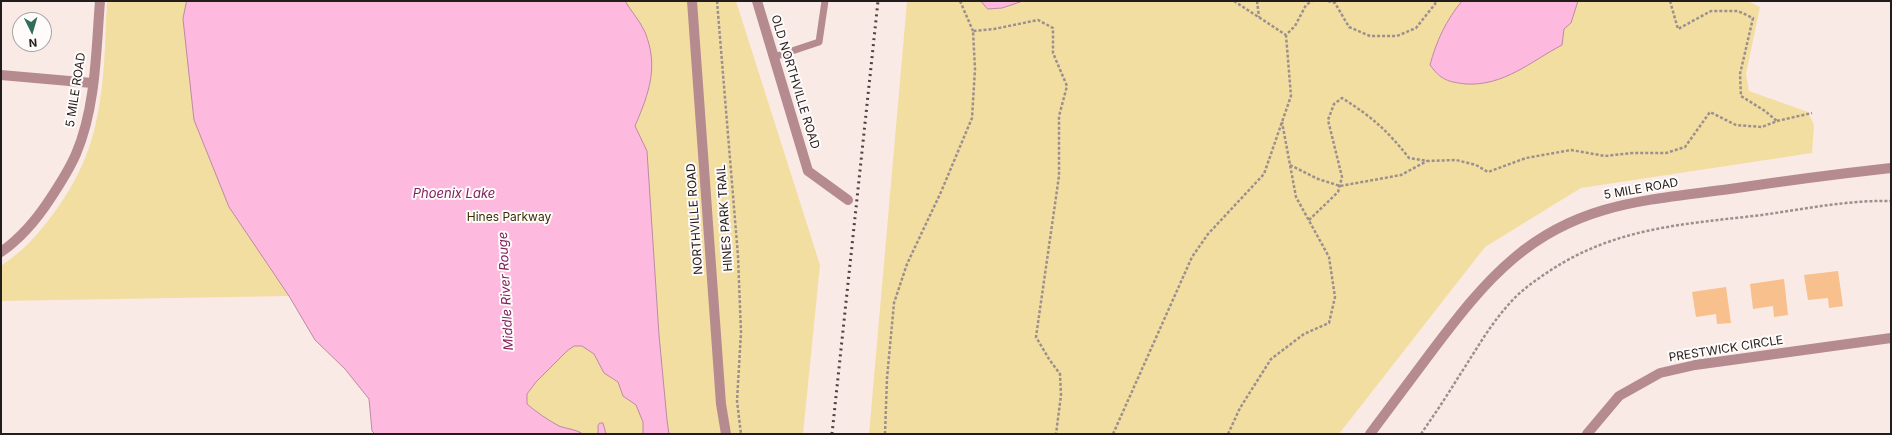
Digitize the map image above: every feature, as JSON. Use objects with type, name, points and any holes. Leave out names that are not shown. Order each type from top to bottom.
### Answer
[{"type":"street","name":"NORTHVILLE ROAD","points":[[692,1],[721,404],[726,434]]},
{"type":"street","name":"OLD NORTHVILLE ROAD","points":[[757,1],[808,172],[848,200]]},
{"type":"street","name":"5 MILE ROAD","points":[[1,252],[31,224],[65,176],[82,137],[88,114],[102,2]]},
{"type":"street","points":[[1,75],[92,83]]},
{"type":"street","name":"5 MILE ROAD","points":[[1370,434],[1459,315],[1483,287],[1514,257],[1542,237],[1564,225],[1598,210],[1633,202],[1819,176],[1891,168]]},
{"type":"street","name":"PRESTWICK CIRCLE","points":[[1587,434],[1619,396],[1660,373],[1695,364],[1891,338]]},
{"type":"lane","points":[[774,57],[819,42],[825,1]]},
{"type":"path","name":"HINES PARK TRAIL","points":[[717,1],[738,256],[741,332],[737,401],[741,434]]},
{"type":"path","points":[[885,434],[886,378],[894,303],[907,264],[941,192],[972,118],[975,69],[973,31],[960,1]]},
{"type":"path","points":[[1234,1],[1286,35]]},
{"type":"path","points":[[1257,1],[1259,17]]},
{"type":"path","points":[[1113,434],[1192,257],[1208,234],[1264,174],[1291,96],[1286,35],[1295,26],[1306,5],[1312,1]]},
{"type":"path","points":[[1328,1],[1335,3],[1349,27],[1370,36],[1397,36],[1416,28],[1436,1]]},
{"type":"path","points":[[1670,1],[1678,29],[1711,11],[1738,11],[1752,18],[1740,74],[1741,96],[1765,110],[1777,121]]},
{"type":"path","points":[[973,31],[1038,20],[1053,28],[1054,53],[1067,86],[1059,116],[1059,176],[1036,337],[1060,374],[1061,395],[1056,434]]},
{"type":"path","points":[[1309,220],[1338,192],[1340,186],[1342,177],[1328,120],[1334,104],[1342,98],[1367,114],[1389,133],[1409,158],[1428,161],[1456,160],[1476,165],[1488,172],[1526,158],[1571,150],[1605,156],[1632,153],[1666,153],[1685,147],[1710,112],[1736,125],[1762,127],[1777,121],[1812,113]]},
{"type":"path","points":[[1228,434],[1240,408],[1271,359],[1304,334],[1329,323],[1336,297],[1329,257],[1296,197],[1282,122]]},
{"type":"path","points":[[1290,165],[1318,179],[1340,186],[1401,175],[1428,161]]},
{"type":"path","points":[[1421,434],[1481,342],[1509,304],[1532,282],[1570,258],[1606,242],[1643,231],[1684,223],[1761,215],[1847,202],[1891,201]]},
{"type":"green space","name":"Phoenix Lake","points":[[107,1],[736,1],[820,265],[803,434],[375,434],[372,431],[369,399],[345,369],[315,340],[289,296],[1,301],[1,266],[27,245],[61,204],[86,156],[92,139],[99,107],[104,62]]},
{"type":"green space","points":[[907,1],[1748,1],[1760,7],[1746,74],[1749,91],[1808,112],[1814,125],[1812,153],[1581,188],[1485,247],[1339,434],[869,434]]},
{"type":"water","name":"Phoenix Lake","points":[[187,1],[625,1],[645,32],[651,57],[652,68],[648,91],[635,126],[647,151],[659,335],[669,434],[643,434],[643,422],[636,405],[623,396],[618,382],[604,373],[594,354],[582,346],[574,346],[536,382],[527,394],[527,404],[542,416],[559,426],[583,434],[375,434],[372,431],[369,399],[345,369],[315,340],[289,296],[229,207],[194,120],[183,19]]},
{"type":"water","points":[[981,1],[1023,1],[1002,8],[988,9]]},
{"type":"water","points":[[1462,1],[1578,1],[1571,23],[1564,29],[1562,45],[1505,77],[1480,84],[1466,84],[1454,82],[1441,77],[1430,65],[1442,32]]},
{"type":"water","points":[[600,423],[603,423],[606,434],[598,434],[598,426]]},
{"type":"building","points":[[1838,271],[1843,306],[1829,308],[1828,298],[1808,300],[1804,275]]},
{"type":"building","points":[[1784,279],[1788,315],[1774,317],[1773,306],[1753,309],[1750,284]]},
{"type":"building","points":[[1726,287],[1731,323],[1717,324],[1716,314],[1696,317],[1692,292]]},
{"type":"railway","points":[[832,434],[878,1]]},
{"type":"park label","name":"Hines Parkway","points":[[509,217]]},
{"type":"water label","name":"Middle River Rouge","points":[[506,291]]}]
